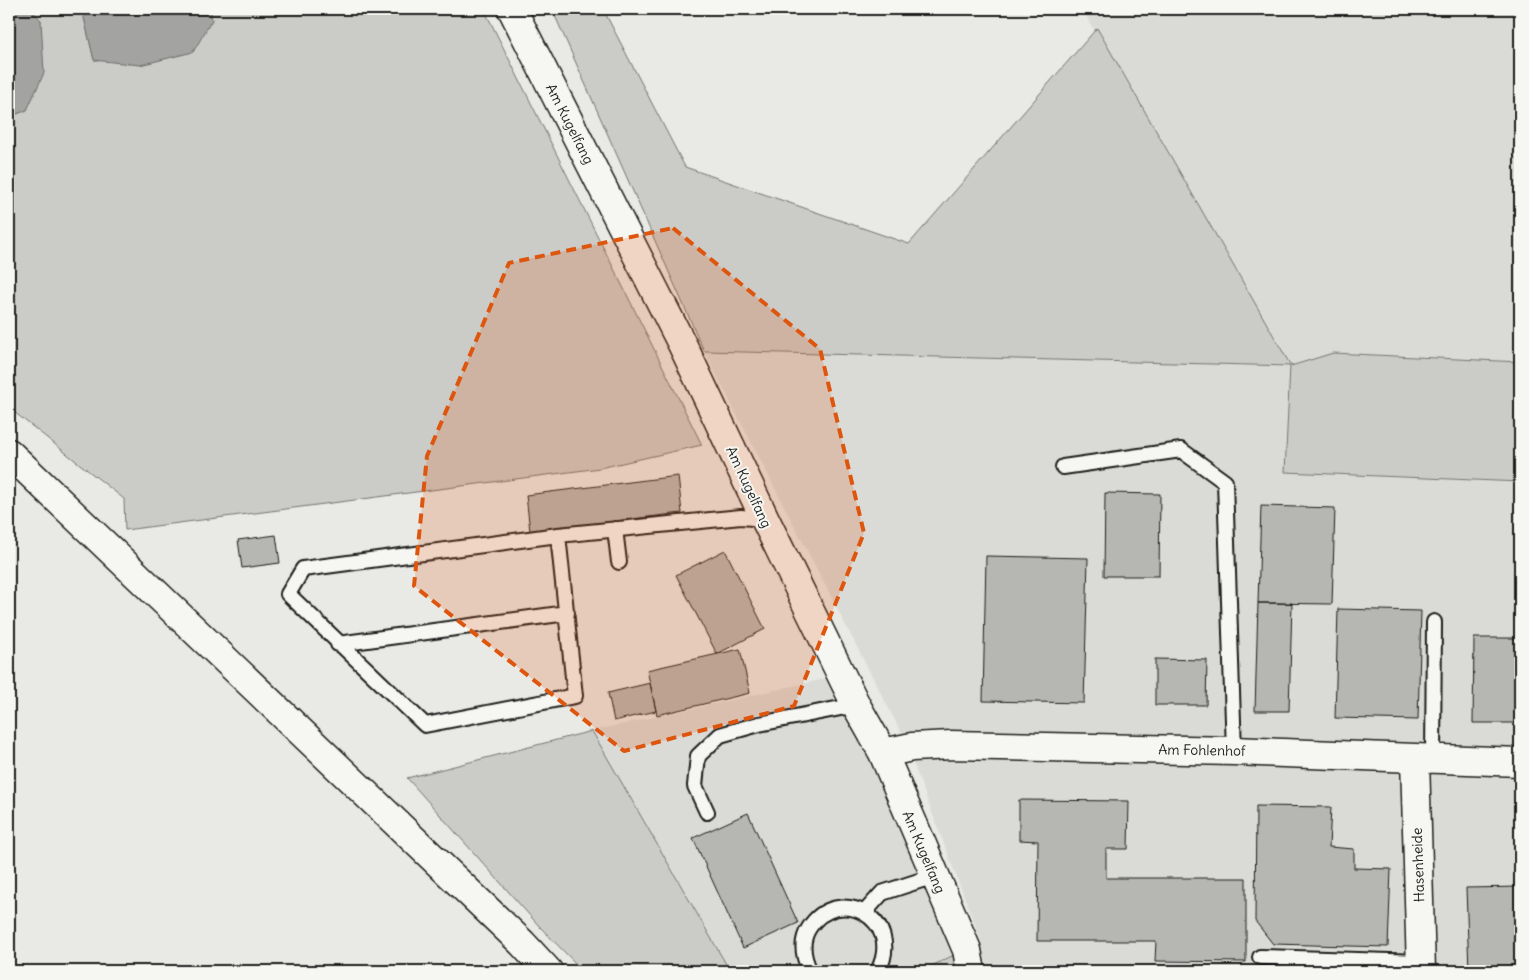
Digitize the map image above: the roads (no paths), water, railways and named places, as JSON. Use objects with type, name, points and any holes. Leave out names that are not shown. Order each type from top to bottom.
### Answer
[{"type":"street","name":"Am Kugelfang","points":[[512,9],[683,346],[856,705],[884,753],[966,950],[971,971]]},
{"type":"street","points":[[9,453],[522,943],[548,971]]},
{"type":"street","name":"Am Fohlenhof","points":[[884,753],[912,748],[952,745],[1234,751],[1520,762]]},
{"type":"street","name":"Hasenheide","points":[[1421,966],[1424,759]]},
{"type":"lane","points":[[1062,467],[1181,450],[1225,482],[1234,751]]},
{"type":"lane","points":[[558,535],[575,696],[426,725],[338,644],[288,594],[303,569],[558,535],[741,518],[765,519]]},
{"type":"lane","points":[[615,529],[619,562]]},
{"type":"lane","points":[[338,644],[567,613]]},
{"type":"lane","points":[[1424,759],[1434,622]]},
{"type":"lane","points":[[706,812],[695,786],[698,756],[720,735],[759,724],[856,705]]},
{"type":"lane","points":[[864,913],[882,893],[934,876]]},
{"type":"lane","points":[[810,971],[804,959],[803,945],[806,932],[814,920],[825,912],[838,908],[852,908],[864,913],[875,921],[882,932],[885,945],[884,959],[878,971]]},
{"type":"lane","points":[[1260,957],[1421,966]]}]
